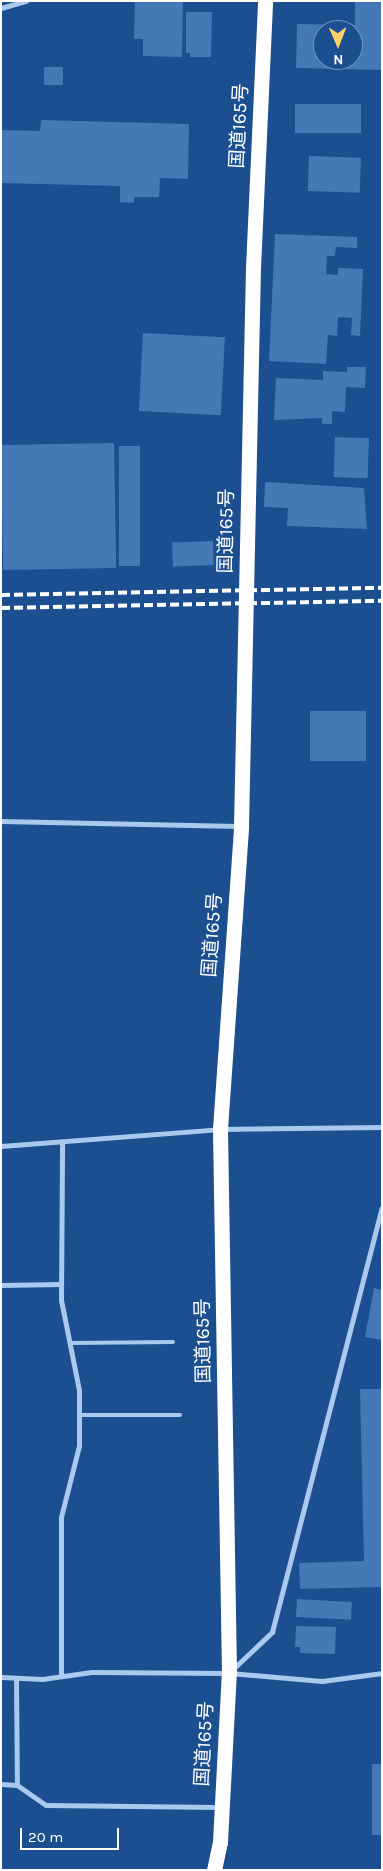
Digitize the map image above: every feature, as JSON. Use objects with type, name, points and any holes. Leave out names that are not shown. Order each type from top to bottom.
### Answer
[{"type":"highway","name":"国道165号","points":[[214,1870],[222,1807],[229,1673],[220,1129],[241,826],[253,268],[265,1]]},
{"type":"street","points":[[1,8],[26,1]]},
{"type":"street","points":[[1,821],[241,826]]},
{"type":"street","points":[[1,1146],[220,1129],[382,1127]]},
{"type":"street","points":[[61,1676],[62,1517],[79,1446],[79,1390],[61,1284],[62,1142]]},
{"type":"street","points":[[229,1673],[272,1632],[382,1208]]},
{"type":"street","points":[[1,1284],[61,1284]]},
{"type":"street","points":[[1,1677],[16,1679],[92,1672],[229,1673],[322,1681],[382,1673]]},
{"type":"street","points":[[16,1679],[17,1785]]},
{"type":"street","points":[[1,1784],[17,1785],[46,1805],[222,1807]]},
{"type":"lane","points":[[70,1343],[173,1342]]},
{"type":"lane","points":[[79,1415],[180,1415]]},
{"type":"building","points":[[135,1],[183,1],[182,57],[143,56],[143,39],[134,39]]},
{"type":"building","points":[[355,1],[382,1],[382,70],[363,70],[363,20],[355,20]]},
{"type":"building","points":[[186,12],[212,12],[211,57],[190,57],[190,53],[186,53]]},
{"type":"building","points":[[297,24],[313,24],[313,68],[296,68]]},
{"type":"building","points":[[44,67],[63,67],[63,85],[44,85]]},
{"type":"building","points":[[295,104],[361,104],[361,133],[295,133]]},
{"type":"building","points":[[41,120],[189,124],[188,179],[160,178],[159,197],[134,197],[134,203],[120,202],[120,186],[1,183],[1,130],[40,131]]},
{"type":"building","points":[[309,156],[361,158],[360,193],[308,191]]},
{"type":"building","points":[[275,234],[357,237],[357,248],[336,247],[335,256],[327,256],[326,274],[338,275],[338,268],[363,269],[360,336],[351,335],[352,318],[338,317],[337,336],[328,335],[326,364],[269,361]]},
{"type":"building","points":[[143,333],[225,337],[221,415],[139,411]]},
{"type":"building","points":[[347,367],[366,367],[365,388],[346,387],[345,412],[332,411],[332,424],[322,424],[322,418],[274,420],[276,378],[323,380],[323,371],[347,372]]},
{"type":"building","points":[[335,437],[369,438],[368,478],[334,477]]},
{"type":"building","points":[[114,443],[116,568],[3,570],[1,445]]},
{"type":"building","points":[[119,446],[140,446],[140,566],[119,566]]},
{"type":"building","points":[[265,482],[364,488],[367,529],[287,526],[288,508],[264,507]]},
{"type":"building","points":[[213,541],[214,565],[173,566],[172,542]]},
{"type":"building","points":[[310,711],[366,711],[366,761],[310,761]]},
{"type":"building","points":[[374,1288],[382,1290],[382,1340],[365,1337]]},
{"type":"building","points":[[360,1389],[382,1389],[382,1587],[300,1589],[299,1563],[364,1561]]},
{"type":"building","points":[[297,1599],[352,1602],[351,1620],[296,1617]]},
{"type":"building","points":[[296,1626],[336,1627],[335,1654],[300,1653],[300,1647],[295,1647]]},
{"type":"building","points":[[372,1764],[382,1764],[382,1835],[372,1835]]},
{"type":"railway","points":[[1,595],[382,588]]},
{"type":"railway","points":[[1,608],[382,601]]}]
